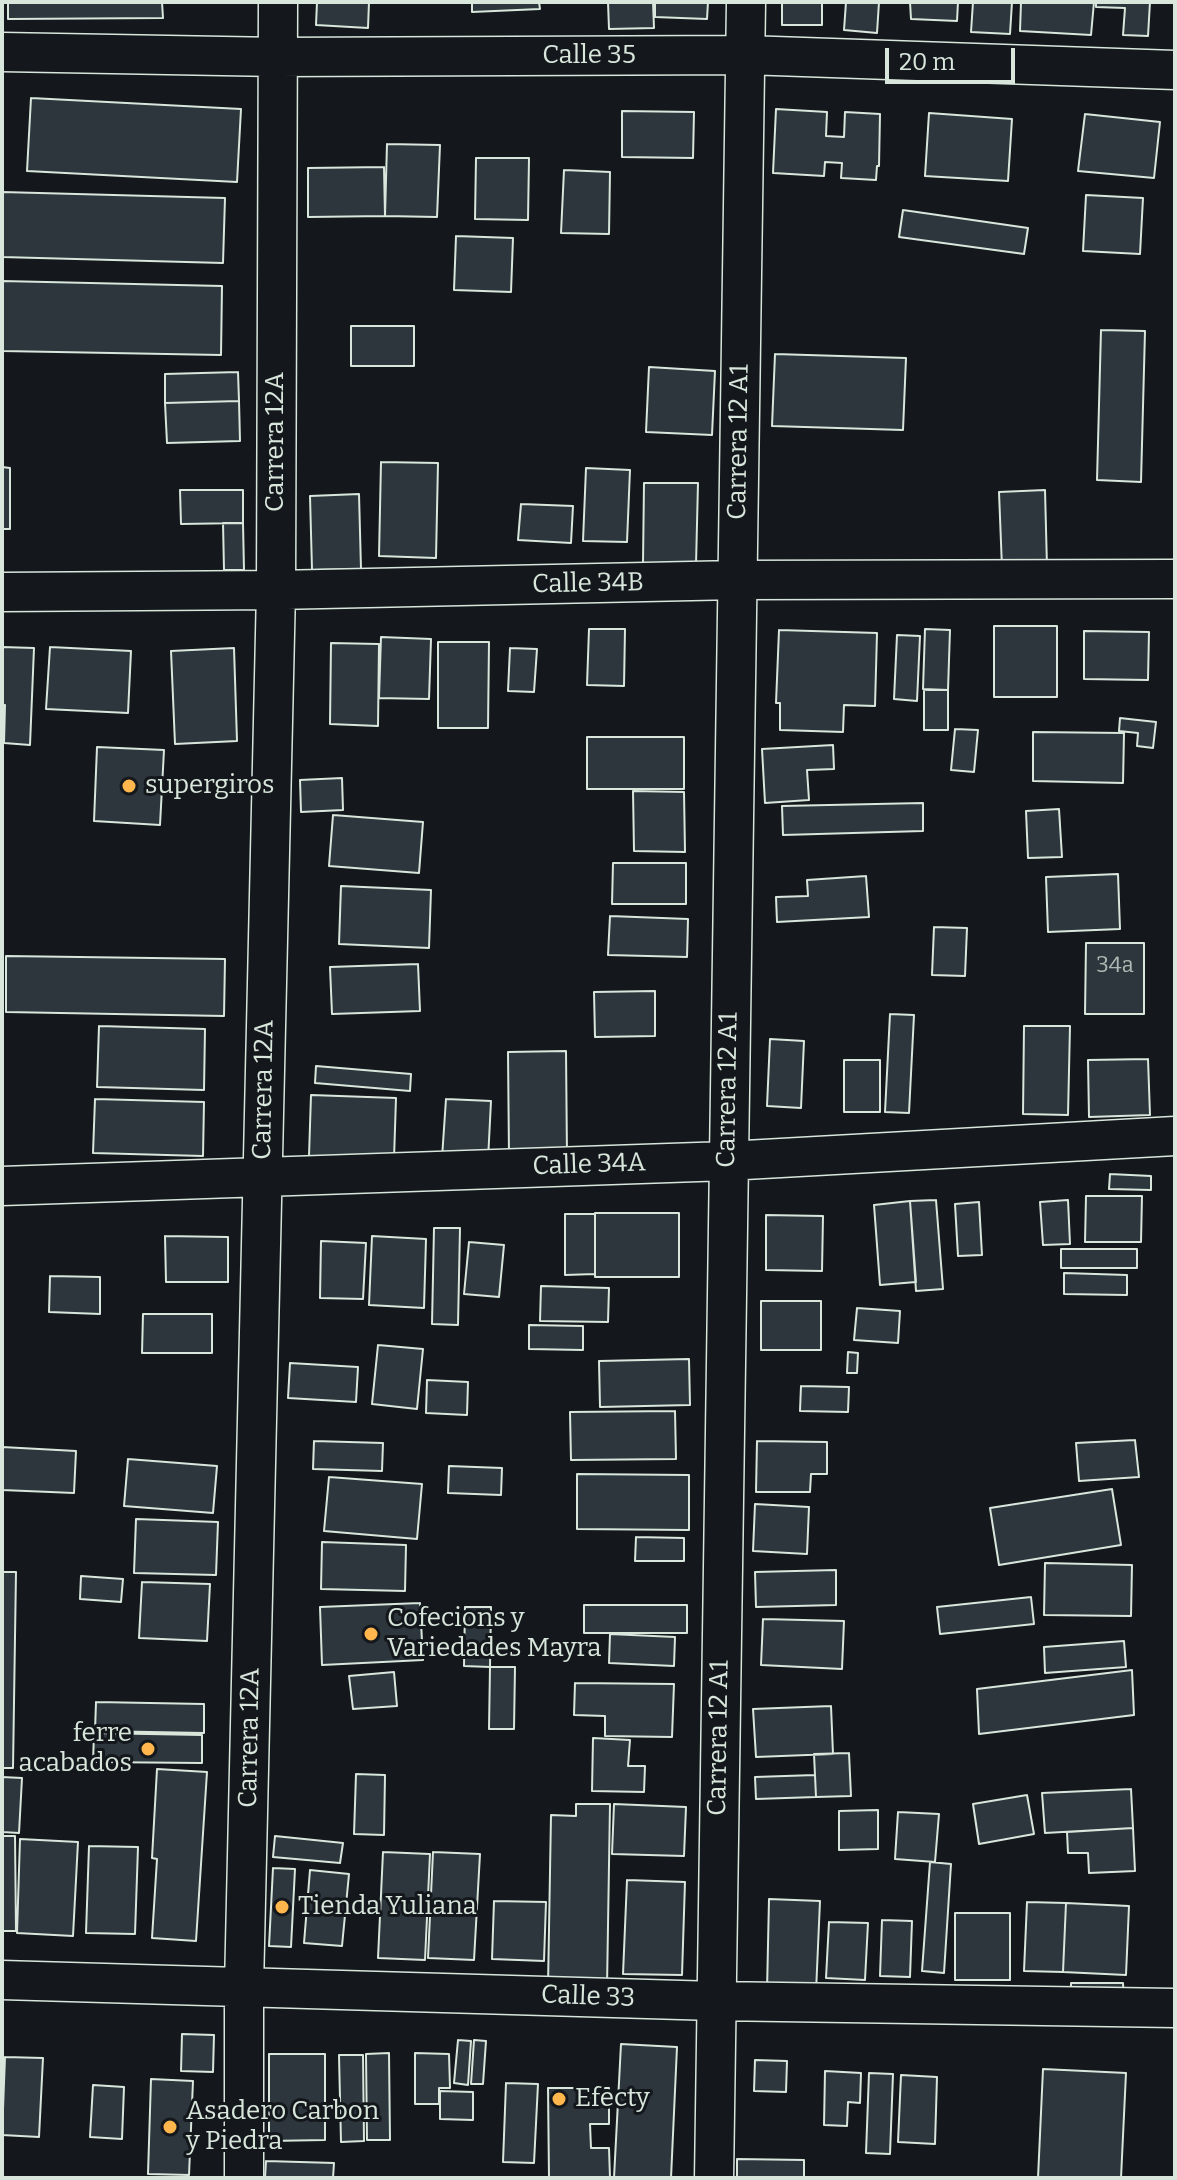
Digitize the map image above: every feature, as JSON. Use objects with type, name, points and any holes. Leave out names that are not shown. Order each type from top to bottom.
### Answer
[{"type":"street","name":"Carrera 12A","points":[[244,2178],[244,1987],[276,590],[278,2]]},
{"type":"street","name":"Carrera 12 A1","points":[[714,2178],[746,2]]},
{"type":"street","name":"Calle 35","points":[[2,52],[278,57],[746,55],[1175,70]]},
{"type":"street","name":"Calle 34B","points":[[2,592],[276,590],[737,580],[1175,579]]},
{"type":"street","name":"Calle 34A","points":[[2,1186],[727,1161],[1175,1136]]},
{"type":"street","name":"Calle 33","points":[[2,1980],[715,2001],[1175,2008]]},
{"type":"building","points":[[8,2],[162,2],[163,18],[8,19]]},
{"type":"building","points":[[317,2],[369,2],[368,28],[316,25]]},
{"type":"building","points":[[472,2],[539,2],[540,9],[472,12]]},
{"type":"building","points":[[608,2],[653,2],[654,28],[609,29]]},
{"type":"building","points":[[655,2],[708,2],[707,19],[655,17]]},
{"type":"building","points":[[782,2],[822,2],[822,25],[782,25]]},
{"type":"building","points":[[846,2],[879,2],[877,33],[844,30]]},
{"type":"building","points":[[910,2],[958,2],[957,21],[911,19]]},
{"type":"building","points":[[973,2],[1012,2],[1010,34],[971,32]]},
{"type":"building","points":[[1021,2],[1094,2],[1091,35],[1020,31]]},
{"type":"building","points":[[1096,2],[1150,2],[1148,36],[1123,35],[1125,8],[1096,7]]},
{"type":"building","points":[[31,98],[241,109],[237,182],[27,171]]},
{"type":"building","points":[[776,109],[827,112],[826,136],[844,137],[845,112],[880,114],[876,180],[841,178],[842,163],[825,162],[824,176],[773,173]]},
{"type":"building","points":[[622,111],[694,112],[693,158],[622,157]]},
{"type":"building","points":[[929,113],[1012,119],[1008,181],[925,176]]},
{"type":"building","points":[[1085,114],[1160,122],[1154,178],[1078,171]]},
{"type":"building","points":[[387,144],[440,145],[437,217],[385,216]]},
{"type":"building","points":[[476,158],[529,158],[528,220],[475,219]]},
{"type":"building","points":[[384,167],[385,216],[308,217],[308,168]]},
{"type":"building","points":[[564,170],[610,172],[609,234],[561,233]]},
{"type":"building","points":[[2,192],[225,198],[223,263],[2,257]]},
{"type":"building","points":[[1086,195],[1143,198],[1140,254],[1083,251]]},
{"type":"building","points":[[903,210],[1028,228],[1024,254],[899,237]]},
{"type":"building","points":[[456,236],[513,238],[511,292],[454,290]]},
{"type":"building","points":[[2,281],[222,286],[221,355],[2,351]]},
{"type":"building","points":[[351,326],[414,326],[414,366],[351,366]]},
{"type":"building","points":[[1101,330],[1145,331],[1141,482],[1097,480]]},
{"type":"building","points":[[775,354],[906,358],[903,430],[772,426]]},
{"type":"building","points":[[649,367],[715,371],[712,435],[646,432]]},
{"type":"building","points":[[238,372],[239,401],[165,403],[165,374]]},
{"type":"building","points":[[239,401],[240,441],[167,443],[165,403]]},
{"type":"building","points":[[381,462],[438,463],[436,558],[379,556]]},
{"type":"building","points":[[2,467],[10,468],[10,529],[2,529]]},
{"type":"building","points":[[586,468],[630,470],[627,542],[583,541]]},
{"type":"building","points":[[644,483],[698,483],[696,565],[643,563]]},
{"type":"building","points":[[180,490],[243,490],[243,523],[181,524]]},
{"type":"building","points":[[1045,490],[1047,567],[1002,568],[999,492]]},
{"type":"building","points":[[359,494],[361,569],[312,570],[310,496]]},
{"type":"building","points":[[521,504],[573,506],[571,543],[518,540]]},
{"type":"building","points":[[223,523],[243,523],[244,570],[224,570]]},
{"type":"building","points":[[994,626],[1057,626],[1057,697],[994,697]]},
{"type":"building","points":[[589,629],[625,629],[624,686],[587,685]]},
{"type":"building","points":[[925,629],[950,630],[948,690],[923,689]]},
{"type":"building","points":[[779,630],[877,633],[875,706],[844,705],[843,732],[780,730],[780,703],[776,703]]},
{"type":"building","points":[[1084,631],[1149,632],[1148,680],[1084,679]]},
{"type":"building","points":[[897,635],[920,636],[917,701],[894,699]]},
{"type":"building","points":[[381,637],[431,639],[429,699],[379,698]]},
{"type":"building","points":[[438,642],[489,642],[488,728],[438,728]]},
{"type":"building","points":[[331,643],[379,644],[378,726],[330,724]]},
{"type":"building","points":[[2,647],[34,648],[30,745],[4,743]]},
{"type":"building","points":[[50,647],[131,651],[128,713],[46,709]]},
{"type":"building","points":[[234,648],[237,741],[175,744],[171,651]]},
{"type":"building","points":[[510,648],[537,649],[534,692],[508,691]]},
{"type":"building","points":[[924,690],[948,690],[948,730],[924,730]]},
{"type":"building","points":[[1120,718],[1156,722],[1153,748],[1137,746],[1138,733],[1119,731]]},
{"type":"building","points":[[955,729],[978,730],[974,772],[951,770]]},
{"type":"building","points":[[1033,732],[1124,733],[1123,783],[1033,781]]},
{"type":"building","points":[[587,737],[684,737],[684,789],[587,789]]},
{"type":"building","points":[[833,745],[834,769],[807,770],[809,800],[765,803],[762,749]]},
{"type":"building","name":"supergiros","points":[[97,747],[164,750],[160,825],[94,821]]},
{"type":"building","points":[[342,778],[343,810],[301,812],[300,780]]},
{"type":"building","points":[[633,791],[684,792],[685,852],[634,851]]},
{"type":"building","points":[[923,803],[923,831],[783,835],[782,806]]},
{"type":"building","points":[[1059,809],[1062,857],[1028,858],[1026,811]]},
{"type":"building","points":[[333,815],[423,822],[419,873],[329,866]]},
{"type":"building","points":[[613,863],[686,863],[686,904],[612,904]]},
{"type":"building","points":[[1118,874],[1120,929],[1048,932],[1046,877]]},
{"type":"building","points":[[866,876],[869,917],[777,922],[776,897],[808,896],[807,880]]},
{"type":"building","points":[[341,886],[431,890],[429,948],[339,944]]},
{"type":"building","points":[[610,916],[688,919],[687,957],[608,955]]},
{"type":"building","points":[[934,927],[967,928],[965,976],[932,975]]},
{"type":"building","points":[[1086,943],[1144,943],[1144,1014],[1085,1014]]},
{"type":"building","points":[[6,956],[225,959],[224,1016],[6,1012]]},
{"type":"building","points":[[418,964],[420,1011],[332,1014],[330,967]]},
{"type":"building","points":[[655,991],[655,1036],[595,1037],[594,992]]},
{"type":"building","points":[[890,1014],[914,1015],[909,1113],[885,1112]]},
{"type":"building","points":[[99,1026],[205,1029],[204,1090],[97,1087]]},
{"type":"building","points":[[1024,1026],[1070,1026],[1068,1115],[1023,1114]]},
{"type":"building","points":[[770,1039],[804,1041],[801,1108],[767,1106]]},
{"type":"building","points":[[566,1051],[567,1157],[509,1157],[508,1052]]},
{"type":"building","points":[[1148,1059],[1150,1115],[1089,1117],[1088,1060]]},
{"type":"building","points":[[844,1060],[880,1060],[880,1112],[844,1112]]},
{"type":"building","points":[[316,1066],[411,1074],[410,1091],[315,1083]]},
{"type":"building","points":[[311,1095],[396,1098],[394,1159],[309,1156]]},
{"type":"building","points":[[95,1099],[204,1102],[203,1156],[93,1153]]},
{"type":"building","points":[[446,1099],[491,1101],[488,1160],[442,1158]]},
{"type":"building","points":[[1110,1174],[1151,1176],[1151,1190],[1109,1189]]},
{"type":"building","points":[[1086,1196],[1142,1196],[1141,1242],[1085,1242]]},
{"type":"building","points":[[936,1200],[943,1289],[916,1291],[910,1201]]},
{"type":"building","points":[[1068,1200],[1070,1244],[1043,1245],[1040,1202]]},
{"type":"building","points":[[910,1201],[916,1282],[880,1285],[874,1205]]},
{"type":"building","points":[[979,1202],[982,1255],[958,1256],[955,1204]]},
{"type":"building","points":[[595,1213],[679,1213],[679,1277],[595,1277]]},
{"type":"building","points":[[565,1214],[595,1214],[595,1274],[565,1275]]},
{"type":"building","points":[[766,1215],[823,1216],[822,1271],[766,1270]]},
{"type":"building","points":[[434,1228],[460,1228],[458,1325],[432,1324]]},
{"type":"building","points":[[165,1236],[228,1237],[228,1282],[166,1282]]},
{"type":"building","points":[[372,1236],[426,1239],[424,1308],[369,1305]]},
{"type":"building","points":[[321,1241],[366,1243],[363,1299],[320,1298]]},
{"type":"building","points":[[469,1242],[504,1245],[499,1297],[464,1294]]},
{"type":"building","points":[[1061,1249],[1137,1249],[1137,1268],[1061,1268]]},
{"type":"building","points":[[1064,1273],[1127,1275],[1127,1295],[1064,1294]]},
{"type":"building","points":[[50,1276],[100,1277],[100,1314],[49,1312]]},
{"type":"building","points":[[541,1286],[609,1288],[608,1322],[540,1321]]},
{"type":"building","points":[[761,1301],[821,1301],[821,1350],[761,1350]]},
{"type":"building","points":[[857,1308],[900,1311],[898,1343],[854,1340]]},
{"type":"building","points":[[143,1314],[212,1314],[212,1353],[142,1353]]},
{"type":"building","points":[[529,1325],[583,1326],[583,1350],[529,1349]]},
{"type":"building","points":[[378,1345],[423,1349],[417,1409],[372,1404]]},
{"type":"building","points":[[848,1352],[858,1353],[857,1373],[847,1373]]},
{"type":"building","points":[[689,1359],[690,1405],[600,1407],[599,1361]]},
{"type":"building","points":[[290,1363],[358,1367],[356,1402],[288,1398]]},
{"type":"building","points":[[427,1380],[468,1382],[467,1415],[426,1413]]},
{"type":"building","points":[[801,1386],[849,1387],[848,1412],[800,1411]]},
{"type":"building","points":[[675,1411],[676,1459],[571,1460],[570,1412]]},
{"type":"building","points":[[1135,1440],[1139,1477],[1079,1481],[1076,1443]]},
{"type":"building","points":[[314,1441],[383,1443],[382,1471],[313,1469]]},
{"type":"building","points":[[757,1441],[827,1442],[827,1474],[811,1474],[810,1492],[756,1492]]},
{"type":"building","points":[[2,1447],[76,1451],[74,1493],[2,1490]]},
{"type":"building","points":[[128,1459],[217,1466],[213,1513],[124,1506]]},
{"type":"building","points":[[449,1466],[502,1468],[501,1495],[448,1493]]},
{"type":"building","points":[[577,1474],[689,1475],[689,1530],[577,1529]]},
{"type":"building","points":[[329,1477],[422,1484],[417,1539],[324,1531]]},
{"type":"building","points":[[1112,1489],[1121,1545],[999,1565],[990,1508]]},
{"type":"building","points":[[755,1504],[809,1507],[807,1554],[753,1551]]},
{"type":"building","points":[[136,1519],[218,1522],[216,1575],[134,1573]]},
{"type":"building","points":[[636,1537],[684,1538],[684,1561],[635,1561]]},
{"type":"building","points":[[322,1542],[406,1545],[405,1591],[321,1589]]},
{"type":"building","points":[[1045,1563],[1132,1565],[1131,1616],[1044,1615]]},
{"type":"building","points":[[836,1570],[836,1605],[756,1607],[755,1572]]},
{"type":"building","points":[[2,1572],[16,1572],[13,1768],[2,1768]]},
{"type":"building","points":[[81,1576],[123,1579],[121,1602],[80,1599]]},
{"type":"building","points":[[142,1582],[210,1584],[207,1641],[139,1638]]},
{"type":"building","points":[[1031,1597],[1034,1624],[940,1634],[937,1607]]},
{"type":"building","name":"Cofecions y Variedades Mayra","points":[[420,1603],[423,1660],[322,1665],[320,1607]]},
{"type":"building","points":[[584,1605],[687,1605],[687,1633],[584,1633]]},
{"type":"building","points":[[465,1607],[491,1607],[490,1667],[464,1666]]},
{"type":"building","points":[[763,1619],[844,1621],[842,1669],[761,1665]]},
{"type":"building","points":[[610,1634],[675,1637],[674,1666],[609,1663]]},
{"type":"building","points":[[1124,1641],[1126,1667],[1045,1673],[1044,1647]]},
{"type":"building","points":[[490,1667],[515,1667],[514,1729],[489,1729]]},
{"type":"building","points":[[1132,1670],[1134,1715],[979,1734],[977,1689]]},
{"type":"building","points":[[394,1672],[397,1706],[353,1709],[349,1676]]},
{"type":"building","points":[[575,1683],[674,1684],[672,1737],[605,1736],[605,1716],[574,1715]]},
{"type":"building","points":[[96,1702],[204,1704],[204,1733],[95,1731]]},
{"type":"building","points":[[831,1706],[833,1754],[756,1757],[753,1709]]},
{"type":"building","name":"ferre acabados","points":[[94,1733],[202,1735],[202,1763],[93,1762]]},
{"type":"building","points":[[593,1738],[630,1740],[628,1766],[645,1766],[644,1792],[592,1791]]},
{"type":"building","points":[[849,1753],[851,1796],[816,1797],[814,1754]]},
{"type":"building","points":[[157,1769],[207,1772],[196,1941],[152,1938],[157,1859],[152,1858]]},
{"type":"building","points":[[356,1774],[385,1775],[384,1835],[354,1834]]},
{"type":"building","points":[[815,1775],[816,1797],[756,1799],[755,1777]]},
{"type":"building","points":[[2,1777],[22,1778],[19,1833],[2,1832]]},
{"type":"building","points":[[1131,1789],[1133,1828],[1045,1833],[1042,1793]]},
{"type":"building","points":[[1027,1795],[1034,1834],[979,1844],[973,1804]]},
{"type":"building","points":[[576,1804],[610,1804],[607,1987],[548,1986],[551,1815],[576,1816]]},
{"type":"building","points":[[614,1804],[686,1807],[684,1856],[612,1854]]},
{"type":"building","points":[[878,1810],[878,1849],[839,1850],[839,1811]]},
{"type":"building","points":[[898,1812],[939,1814],[935,1862],[895,1859]]},
{"type":"building","points":[[1133,1828],[1135,1871],[1089,1873],[1088,1853],[1068,1853],[1067,1832]]},
{"type":"building","points":[[2,1836],[15,1836],[16,1931],[2,1931]]},
{"type":"building","points":[[275,1836],[343,1843],[340,1863],[273,1857]]},
{"type":"building","points":[[20,1839],[78,1842],[73,1936],[17,1933]]},
{"type":"building","points":[[89,1846],[138,1847],[135,1934],[86,1933]]},
{"type":"building","points":[[383,1852],[430,1854],[425,1960],[378,1958]]},
{"type":"building","points":[[433,1852],[480,1854],[474,1960],[428,1958]]},
{"type":"building","points":[[930,1862],[951,1864],[944,1973],[922,1971]]},
{"type":"building","name":"Tienda Yuliana","points":[[273,1868],[295,1869],[291,1947],[269,1946]]},
{"type":"building","points":[[310,1870],[349,1874],[342,1946],[304,1943]]},
{"type":"building","points":[[627,1880],[685,1882],[682,1975],[623,1974]]},
{"type":"building","points":[[769,1899],[820,1901],[816,1992],[767,1991]]},
{"type":"building","points":[[494,1901],[546,1902],[544,1961],[492,1959]]},
{"type":"building","points":[[1027,1902],[1066,1903],[1063,1972],[1024,1971]]},
{"type":"building","points":[[1066,1903],[1129,1906],[1126,1975],[1063,1972]]},
{"type":"building","points":[[955,1913],[1010,1913],[1010,1980],[955,1980]]},
{"type":"building","points":[[882,1920],[912,1921],[910,1977],[880,1976]]},
{"type":"building","points":[[829,1922],[868,1923],[865,1980],[826,1978]]},
{"type":"building","points":[[1071,1983],[1123,1983],[1124,2004],[1071,2003]]},
{"type":"building","points":[[182,2034],[214,2035],[213,2072],[181,2071]]},
{"type":"building","points":[[458,2040],[471,2041],[468,2085],[454,2083]]},
{"type":"building","points":[[474,2040],[486,2041],[483,2084],[471,2084]]},
{"type":"building","points":[[621,2044],[677,2047],[671,2178],[614,2178]]},
{"type":"building","points":[[389,2053],[390,2140],[367,2140],[366,2054]]},
{"type":"building","points":[[415,2053],[449,2054],[450,2088],[439,2088],[439,2104],[415,2104]]},
{"type":"building","points":[[269,2054],[325,2054],[325,2140],[269,2141]]},
{"type":"building","points":[[339,2055],[363,2055],[364,2141],[341,2142]]},
{"type":"building","points":[[5,2057],[43,2058],[39,2137],[2,2135]]},
{"type":"building","points":[[755,2060],[787,2061],[786,2092],[754,2091]]},
{"type":"building","points":[[1043,2069],[1126,2073],[1121,2178],[1038,2178]]},
{"type":"building","points":[[825,2071],[861,2073],[860,2103],[848,2102],[847,2126],[824,2125]]},
{"type":"building","points":[[869,2073],[893,2074],[890,2154],[866,2153]]},
{"type":"building","points":[[901,2075],[937,2077],[935,2144],[898,2142]]},
{"type":"building","name":"Asadero Carbon y Piedra","points":[[151,2079],[193,2081],[189,2175],[148,2174]]},
{"type":"building","points":[[506,2083],[538,2084],[534,2163],[503,2162]]},
{"type":"building","points":[[93,2085],[124,2087],[122,2139],[90,2137]]},
{"type":"building","points":[[548,2088],[609,2088],[609,2124],[590,2124],[591,2148],[609,2148],[610,2178],[549,2178]]},
{"type":"building","points":[[440,2091],[473,2092],[473,2120],[440,2119]]},
{"type":"building","points":[[737,2159],[804,2160],[804,2178],[737,2178]]},
{"type":"building","points":[[266,2161],[334,2163],[333,2178],[265,2178]]},
{"type":"place","name":"supergiros","points":[[129,786]]},
{"type":"place","name":"Cofecions y Variedades Mayra","points":[[371,1634]]},
{"type":"place","name":"ferre acabados","points":[[148,1749]]},
{"type":"place","name":"Tienda Yuliana","points":[[282,1907]]},
{"type":"place","name":"Efecty","points":[[559,2099]]},
{"type":"place","name":"Asadero Carbon y Piedra","points":[[170,2127]]}]
